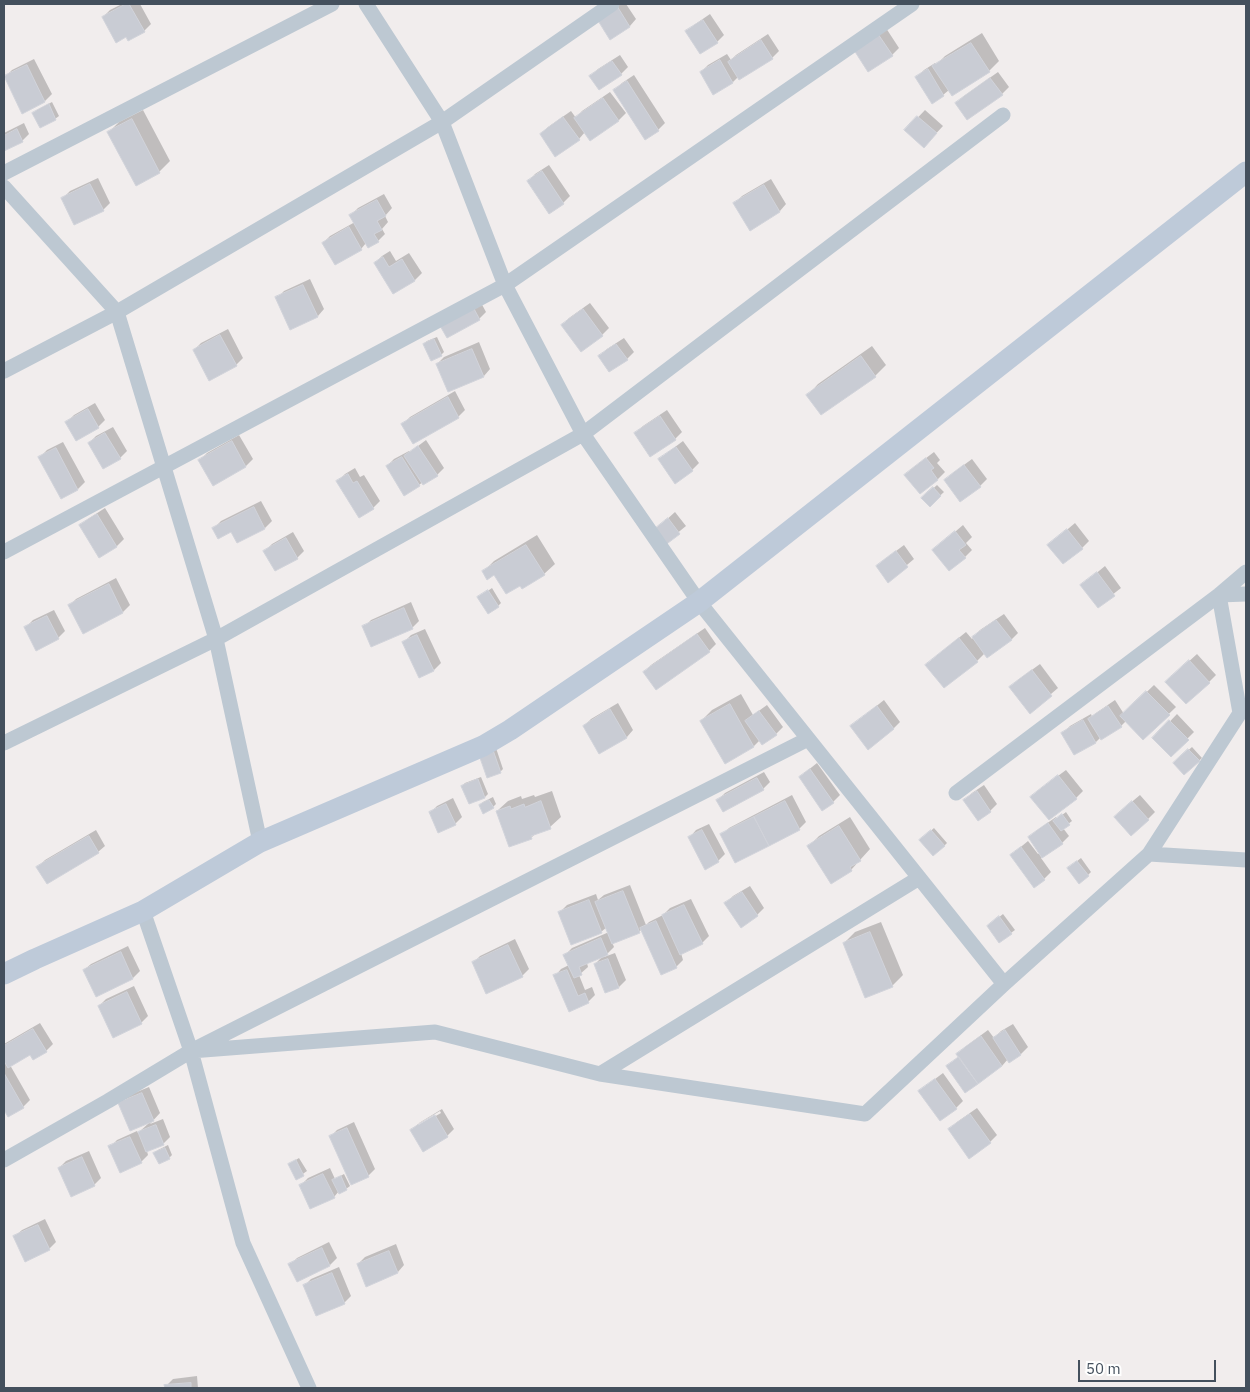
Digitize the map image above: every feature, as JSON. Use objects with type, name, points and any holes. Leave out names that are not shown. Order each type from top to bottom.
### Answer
[{"type":"main road","points":[[4,974],[143,911],[260,842],[483,746],[518,724],[699,602],[1246,172]]},
{"type":"street","points":[[4,173],[332,4]]},
{"type":"street","points":[[366,4],[442,122],[505,285],[583,434],[699,602],[1004,984]]},
{"type":"street","points":[[4,371],[117,312],[442,122],[612,4]]},
{"type":"street","points":[[4,552],[505,285],[912,4]]},
{"type":"street","points":[[4,744],[216,639],[583,434],[1003,114]]},
{"type":"street","points":[[4,187],[117,312],[216,639],[260,842]]},
{"type":"street","points":[[956,793],[1219,595],[1246,572]]},
{"type":"street","points":[[1219,595],[1246,594]]},
{"type":"street","points":[[191,1051],[435,1032],[600,1074],[865,1114],[1004,984],[1149,854],[1243,713],[1219,595]]},
{"type":"street","points":[[4,1160],[191,1051],[808,739]]},
{"type":"street","points":[[1149,854],[1246,860]]},
{"type":"street","points":[[600,1074],[919,878]]},
{"type":"street","points":[[143,911],[191,1051],[243,1243],[309,1388]]},
{"type":"building","points":[[129,4],[145,32],[128,41],[126,37],[116,43],[102,17]]},
{"type":"building","points":[[617,6],[630,27],[610,40],[597,19]]},
{"type":"building","points":[[703,20],[718,43],[700,54],[685,31]]},
{"type":"building","points":[[876,31],[893,56],[868,72],[852,47]]},
{"type":"building","points":[[761,40],[773,59],[739,80],[728,62]]},
{"type":"building","points":[[971,43],[990,72],[952,96],[932,66]]},
{"type":"building","points":[[720,60],[733,83],[713,95],[700,72]]},
{"type":"building","points":[[612,61],[622,75],[599,90],[589,76]]},
{"type":"building","points":[[27,65],[45,102],[22,114],[4,76]]},
{"type":"building","points":[[928,69],[944,96],[932,104],[915,77]]},
{"type":"building","points":[[990,78],[1003,95],[967,120],[955,103]]},
{"type":"building","points":[[627,81],[659,131],[645,140],[613,90]]},
{"type":"building","points":[[603,98],[619,121],[590,141],[574,118]]},
{"type":"building","points":[[49,104],[56,120],[40,128],[32,113]]},
{"type":"building","points":[[917,116],[937,133],[924,148],[904,130]]},
{"type":"building","points":[[563,117],[580,140],[555,157],[540,134]]},
{"type":"building","points":[[132,119],[160,173],[136,186],[107,132]]},
{"type":"building","points":[[17,129],[23,142],[4,151],[4,136]]},
{"type":"building","points":[[542,171],[564,204],[549,214],[527,181]]},
{"type":"building","points":[[90,184],[104,211],[74,225],[61,198]]},
{"type":"building","points":[[764,185],[780,212],[750,231],[733,203]]},
{"type":"building","points":[[377,200],[386,216],[377,221],[382,230],[374,234],[379,242],[368,248],[349,215]]},
{"type":"building","points":[[349,227],[362,250],[335,265],[322,243]]},
{"type":"building","points":[[383,257],[389,267],[402,259],[415,281],[393,294],[374,263]]},
{"type":"building","points":[[303,285],[318,317],[290,330],[275,297]]},
{"type":"building","points":[[472,305],[480,320],[447,338],[439,324]]},
{"type":"building","points":[[583,309],[603,336],[581,352],[561,325]]},
{"type":"building","points":[[220,335],[237,366],[209,381],[193,350]]},
{"type":"building","points":[[434,339],[442,356],[431,361],[423,344]]},
{"type":"building","points":[[616,344],[628,360],[609,372],[598,356]]},
{"type":"building","points":[[472,349],[484,377],[448,392],[436,364]]},
{"type":"building","points":[[861,356],[876,377],[821,415],[806,395]]},
{"type":"building","points":[[448,397],[459,418],[413,444],[401,424]]},
{"type":"building","points":[[88,409],[99,428],[76,441],[65,422]]},
{"type":"building","points":[[660,416],[676,440],[650,457],[634,433]]},
{"type":"building","points":[[105,433],[121,459],[103,469],[88,443]]},
{"type":"building","points":[[232,441],[246,467],[213,486],[198,460]]},
{"type":"building","points":[[418,446],[438,476],[423,485],[404,456]]},
{"type":"building","points":[[676,447],[693,471],[675,484],[658,459]]},
{"type":"building","points":[[56,448],[78,490],[61,499],[38,457]]},
{"type":"building","points":[[402,457],[420,486],[404,496],[386,466]]},
{"type":"building","points":[[926,458],[934,468],[931,470],[938,480],[920,494],[904,475]]},
{"type":"building","points":[[964,465],[981,487],[960,502],[944,480]]},
{"type":"building","points":[[348,474],[353,483],[357,481],[374,509],[359,518],[336,481]]},
{"type":"building","points":[[933,487],[941,496],[930,507],[921,498]]},
{"type":"building","points":[[254,507],[265,529],[237,543],[231,532],[218,539],[212,528]]},
{"type":"building","points":[[97,514],[117,547],[99,558],[79,525]]},
{"type":"building","points":[[668,518],[680,534],[664,546],[652,531]]},
{"type":"building","points":[[1067,529],[1083,549],[1063,564],[1047,545]]},
{"type":"building","points":[[955,531],[966,545],[959,550],[966,558],[949,571],[932,550]]},
{"type":"building","points":[[286,538],[298,559],[275,571],[263,551]]},
{"type":"building","points":[[526,545],[545,575],[522,589],[520,586],[506,594],[494,575],[487,580],[482,571]]},
{"type":"building","points":[[896,551],[908,567],[888,583],[876,566]]},
{"type":"building","points":[[1097,572],[1115,596],[1098,608],[1080,585]]},
{"type":"building","points":[[109,584],[123,613],[83,634],[68,605]]},
{"type":"building","points":[[488,590],[499,607],[488,614],[477,597]]},
{"type":"building","points":[[404,608],[413,629],[371,647],[362,626]]},
{"type":"building","points":[[47,616],[59,639],[36,651],[24,627]]},
{"type":"building","points":[[996,620],[1012,640],[987,658],[972,637]]},
{"type":"building","points":[[697,634],[710,652],[656,690],[643,672]]},
{"type":"building","points":[[417,635],[434,671],[419,678],[402,642]]},
{"type":"building","points":[[959,638],[978,662],[944,688],[925,665]]},
{"type":"building","points":[[1189,660],[1210,683],[1186,704],[1165,682]]},
{"type":"building","points":[[1032,670],[1052,696],[1030,714],[1009,687]]},
{"type":"building","points":[[1146,691],[1170,715],[1143,740],[1120,716]]},
{"type":"building","points":[[730,704],[754,747],[725,764],[700,721]]},
{"type":"building","points":[[877,706],[894,729],[868,750],[850,726]]},
{"type":"building","points":[[1108,706],[1122,727],[1101,740],[1088,719]]},
{"type":"building","points":[[610,709],[627,738],[599,754],[583,726]]},
{"type":"building","points":[[759,711],[777,735],[762,745],[745,721]]},
{"type":"building","points":[[1083,720],[1096,743],[1074,755],[1061,733]]},
{"type":"building","points":[[1169,720],[1189,740],[1171,757],[1152,738]]},
{"type":"building","points":[[1188,749],[1200,761],[1184,775],[1173,763]]},
{"type":"building","points":[[493,750],[501,773],[487,778],[479,755]]},
{"type":"building","points":[[810,769],[834,803],[822,811],[799,777]]},
{"type":"building","points":[[1058,775],[1077,799],[1049,820],[1030,797]]},
{"type":"building","points":[[757,778],[764,790],[723,812],[716,800]]},
{"type":"building","points":[[478,779],[485,798],[469,804],[461,786]]},
{"type":"building","points":[[977,791],[991,812],[978,821],[963,800]]},
{"type":"building","points":[[489,800],[494,808],[483,814],[479,805]]},
{"type":"building","points":[[541,801],[551,829],[531,836],[532,839],[509,847],[496,811],[510,806],[511,809],[524,804],[525,807]]},
{"type":"building","points":[[785,801],[800,830],[769,846],[754,817]]},
{"type":"building","points":[[1132,801],[1149,820],[1131,836],[1114,817]]},
{"type":"building","points":[[446,804],[456,825],[438,833],[429,812]]},
{"type":"building","points":[[1062,814],[1070,825],[1061,831],[1053,821]]},
{"type":"building","points":[[754,817],[769,846],[735,863],[720,834]]},
{"type":"building","points":[[1048,823],[1063,844],[1042,858],[1028,837]]},
{"type":"building","points":[[839,826],[861,861],[850,867],[852,871],[831,884],[807,846]]},
{"type":"building","points":[[702,830],[719,862],[705,870],[688,837]]},
{"type":"building","points":[[931,830],[945,846],[933,856],[919,840]]},
{"type":"building","points":[[89,836],[99,853],[47,884],[36,867]]},
{"type":"building","points":[[1021,847],[1045,880],[1034,888],[1010,855]]},
{"type":"building","points":[[1077,861],[1089,876],[1079,884],[1067,868]]},
{"type":"building","points":[[623,891],[640,933],[612,944],[595,902]]},
{"type":"building","points":[[742,892],[758,916],[741,928],[724,903]]},
{"type":"building","points":[[589,900],[602,933],[571,945],[558,912]]},
{"type":"building","points":[[684,905],[703,944],[680,955],[662,915]]},
{"type":"building","points":[[999,916],[1012,934],[999,943],[987,926]]},
{"type":"building","points":[[656,921],[677,968],[661,975],[640,928]]},
{"type":"building","points":[[870,932],[893,987],[865,998],[843,943]]},
{"type":"building","points":[[601,938],[608,955],[579,967],[582,975],[574,978],[563,955]]},
{"type":"building","points":[[508,945],[523,977],[486,994],[472,962]]},
{"type":"building","points":[[121,952],[133,979],[96,997],[83,970]]},
{"type":"building","points":[[608,959],[619,988],[605,993],[594,964]]},
{"type":"building","points":[[567,970],[578,996],[585,993],[589,1003],[569,1012],[553,975]]},
{"type":"building","points":[[127,992],[142,1024],[113,1038],[98,1006]]},
{"type":"building","points":[[33,1029],[47,1052],[33,1060],[30,1055],[8,1068],[4,1061],[4,1046]]},
{"type":"building","points":[[1005,1030],[1021,1055],[1009,1063],[993,1038]]},
{"type":"building","points":[[981,1036],[1002,1066],[978,1084],[956,1054]]},
{"type":"building","points":[[959,1057],[978,1084],[965,1093],[946,1066]]},
{"type":"building","points":[[4,1073],[24,1108],[8,1117],[4,1110]]},
{"type":"building","points":[[935,1079],[957,1109],[940,1121],[918,1091]]},
{"type":"building","points":[[142,1093],[154,1121],[130,1131],[118,1103]]},
{"type":"building","points":[[970,1114],[991,1143],[969,1159],[948,1129]]},
{"type":"building","points":[[435,1115],[448,1137],[423,1152],[410,1130]]},
{"type":"building","points":[[156,1125],[164,1145],[146,1152],[138,1132]]},
{"type":"building","points":[[347,1128],[369,1177],[351,1185],[329,1136]]},
{"type":"building","points":[[130,1137],[142,1163],[120,1173],[108,1146]]},
{"type":"building","points":[[165,1148],[170,1159],[159,1164],[153,1153]]},
{"type":"building","points":[[82,1157],[95,1186],[71,1197],[58,1168]]},
{"type":"building","points":[[296,1160],[304,1176],[296,1180],[288,1164]]},
{"type":"building","points":[[323,1174],[335,1198],[310,1209],[299,1185]]},
{"type":"building","points":[[341,1176],[347,1190],[339,1194],[332,1180]]},
{"type":"building","points":[[38,1225],[50,1250],[25,1262],[13,1236]]},
{"type":"building","points":[[322,1248],[330,1266],[297,1282],[288,1264]]},
{"type":"building","points":[[389,1251],[398,1273],[366,1287],[357,1264]]},
{"type":"building","points":[[332,1273],[345,1304],[316,1316],[303,1285]]},
{"type":"building","points":[[191,1383],[191,1388],[165,1388],[164,1385]]}]
